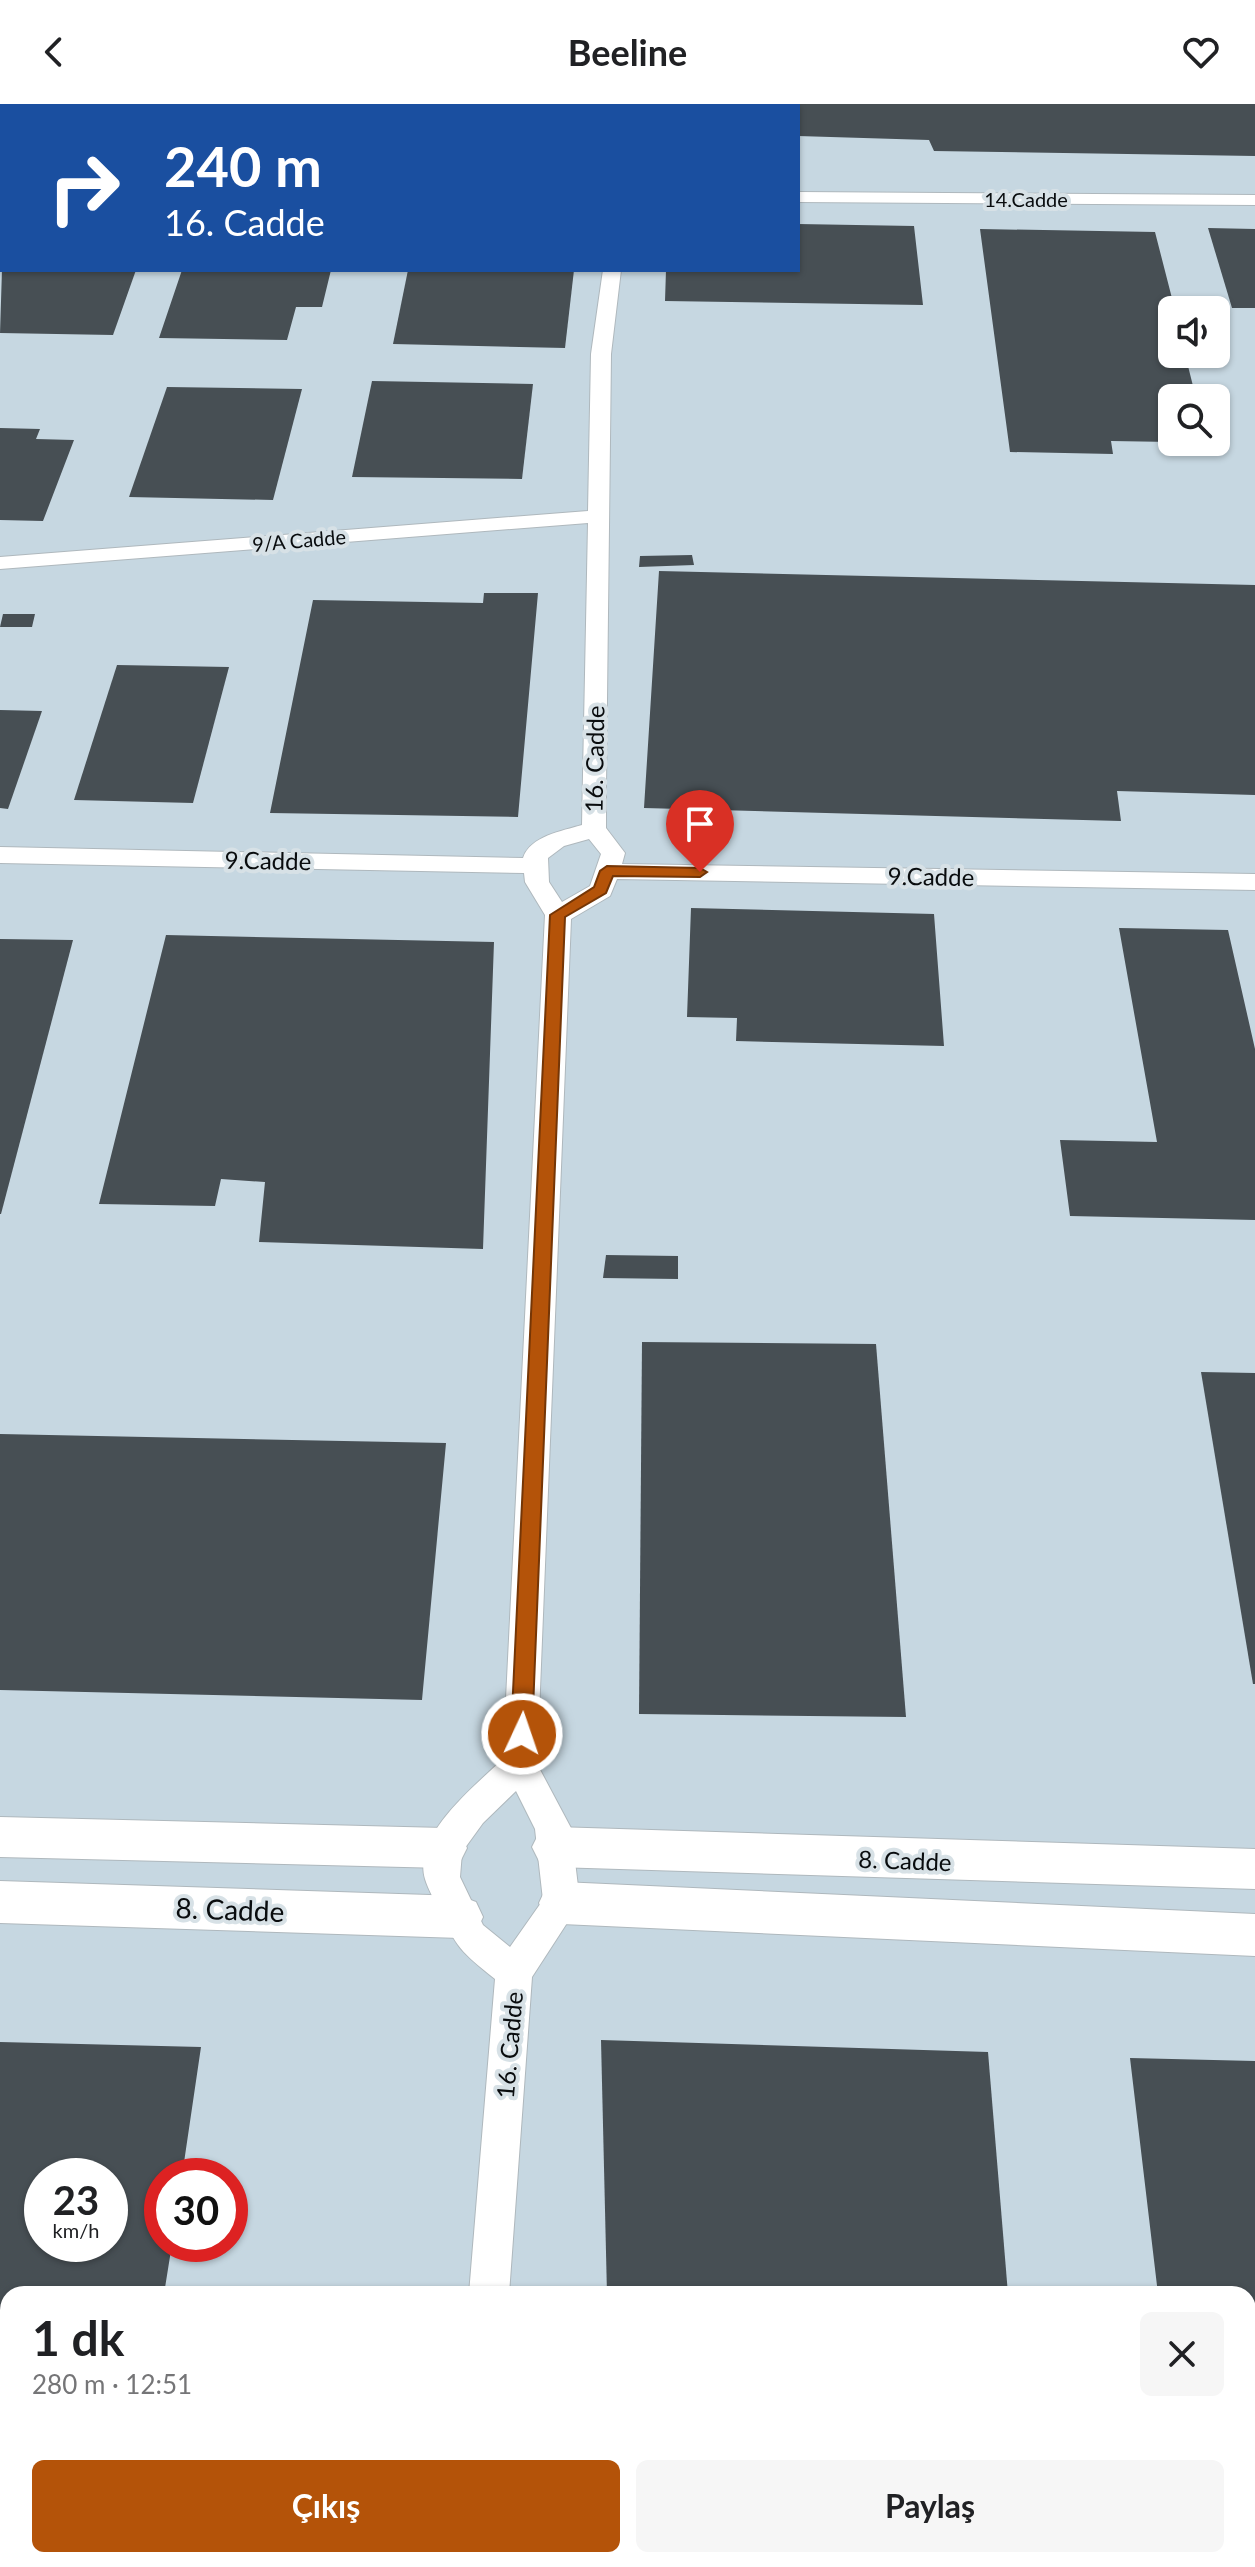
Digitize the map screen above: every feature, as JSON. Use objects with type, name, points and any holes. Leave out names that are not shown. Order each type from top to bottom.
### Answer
[{"type":"street","name":"14.Cadde","points":[[800,197],[1255,200]]},
{"type":"street","name":"16. Cadde","points":[[607,871],[613,853],[594,829],[601,354],[612,272]]},
{"type":"street","name":"9/A Cadde","points":[[0,563],[598,516]]},
{"type":"street","points":[[594,829],[555,841],[535,855],[537,882],[558,915],[520,1765],[553,1828],[562,1903],[1255,1935]]},
{"type":"street","name":"9.Cadde","points":[[0,855],[536,866]]},
{"type":"street","points":[[558,915],[601,890],[607,871]]},
{"type":"street","name":"9.Cadde","points":[[607,871],[1255,882]]},
{"type":"street","points":[[514,1972],[470,1937],[442,1877],[444,1848],[471,1812],[520,1765]]},
{"type":"street","points":[[0,1837],[444,1848]]},
{"type":"street","name":"8. Cadde","points":[[555,1847],[1255,1869]]},
{"type":"street","name":"8. Cadde","points":[[0,1902],[460,1917]]},
{"type":"street","name":"16. Cadde","points":[[490,2286],[514,1972],[562,1903]]},
{"type":"shaded area","points":[[800,104],[1255,104],[1255,2286],[0,2286],[0,272],[800,272]]},
{"type":"building","points":[[800,104],[1255,104],[1255,156],[934,151],[929,140],[800,136]]},
{"type":"building","points":[[800,224],[914,226],[923,305],[665,301],[666,272],[800,272]]},
{"type":"building","points":[[1208,228],[1255,229],[1255,308],[1232,308]]},
{"type":"building","points":[[980,229],[1155,232],[1171,296],[1158,296],[1158,368],[1188,368],[1192,384],[1158,384],[1158,442],[1111,441],[1113,454],[1010,452]]},
{"type":"building","points":[[2,272],[135,272],[113,335],[0,333]]},
{"type":"building","points":[[181,272],[331,272],[322,307],[296,307],[287,340],[159,338]]},
{"type":"building","points":[[408,272],[574,272],[565,348],[393,344]]},
{"type":"building","points":[[372,381],[533,384],[522,479],[352,477]]},
{"type":"building","points":[[167,387],[302,389],[273,500],[129,497]]},
{"type":"building","points":[[0,428],[40,429],[36,439],[74,440],[43,521],[0,520]]},
{"type":"building","points":[[692,555],[694,565],[639,567],[640,556]]},
{"type":"building","points":[[659,571],[1255,585],[1255,795],[1117,791],[1121,821],[644,808]]},
{"type":"building","points":[[484,593],[538,593],[518,817],[270,813],[313,600],[483,603]]},
{"type":"building","points":[[3,614],[35,614],[32,627],[0,627]]},
{"type":"building","points":[[117,665],[229,667],[193,803],[74,800]]},
{"type":"building","points":[[0,710],[42,711],[8,809],[0,808]]},
{"type":"building","points":[[691,908],[934,914],[944,1046],[736,1041],[737,1018],[687,1017]]},
{"type":"building","points":[[1119,928],[1228,930],[1255,1049],[1255,1220],[1070,1216],[1060,1140],[1157,1142]]},
{"type":"building","points":[[166,935],[494,942],[483,1249],[259,1242],[265,1182],[221,1179],[215,1206],[99,1204]]},
{"type":"building","points":[[0,939],[73,940],[1,1214],[0,1214]]},
{"type":"building","points":[[606,1255],[678,1256],[678,1279],[603,1278]]},
{"type":"building","points":[[642,1342],[876,1344],[906,1717],[639,1714]]},
{"type":"building","points":[[1201,1372],[1255,1373],[1255,1684],[1253,1684]]},
{"type":"building","points":[[0,1434],[446,1443],[422,1700],[0,1690]]},
{"type":"building","points":[[601,2040],[988,2052],[1007,2286],[607,2286]]},
{"type":"building","points":[[0,2042],[201,2047],[185,2158],[144,2158],[144,2262],[169,2262],[165,2286],[0,2286]]},
{"type":"building","points":[[1130,2058],[1255,2061],[1255,2286],[1157,2286]]},
{"type":"route","points":[[522,1734],[558,915],[601,890],[607,871],[700,872]]}]
